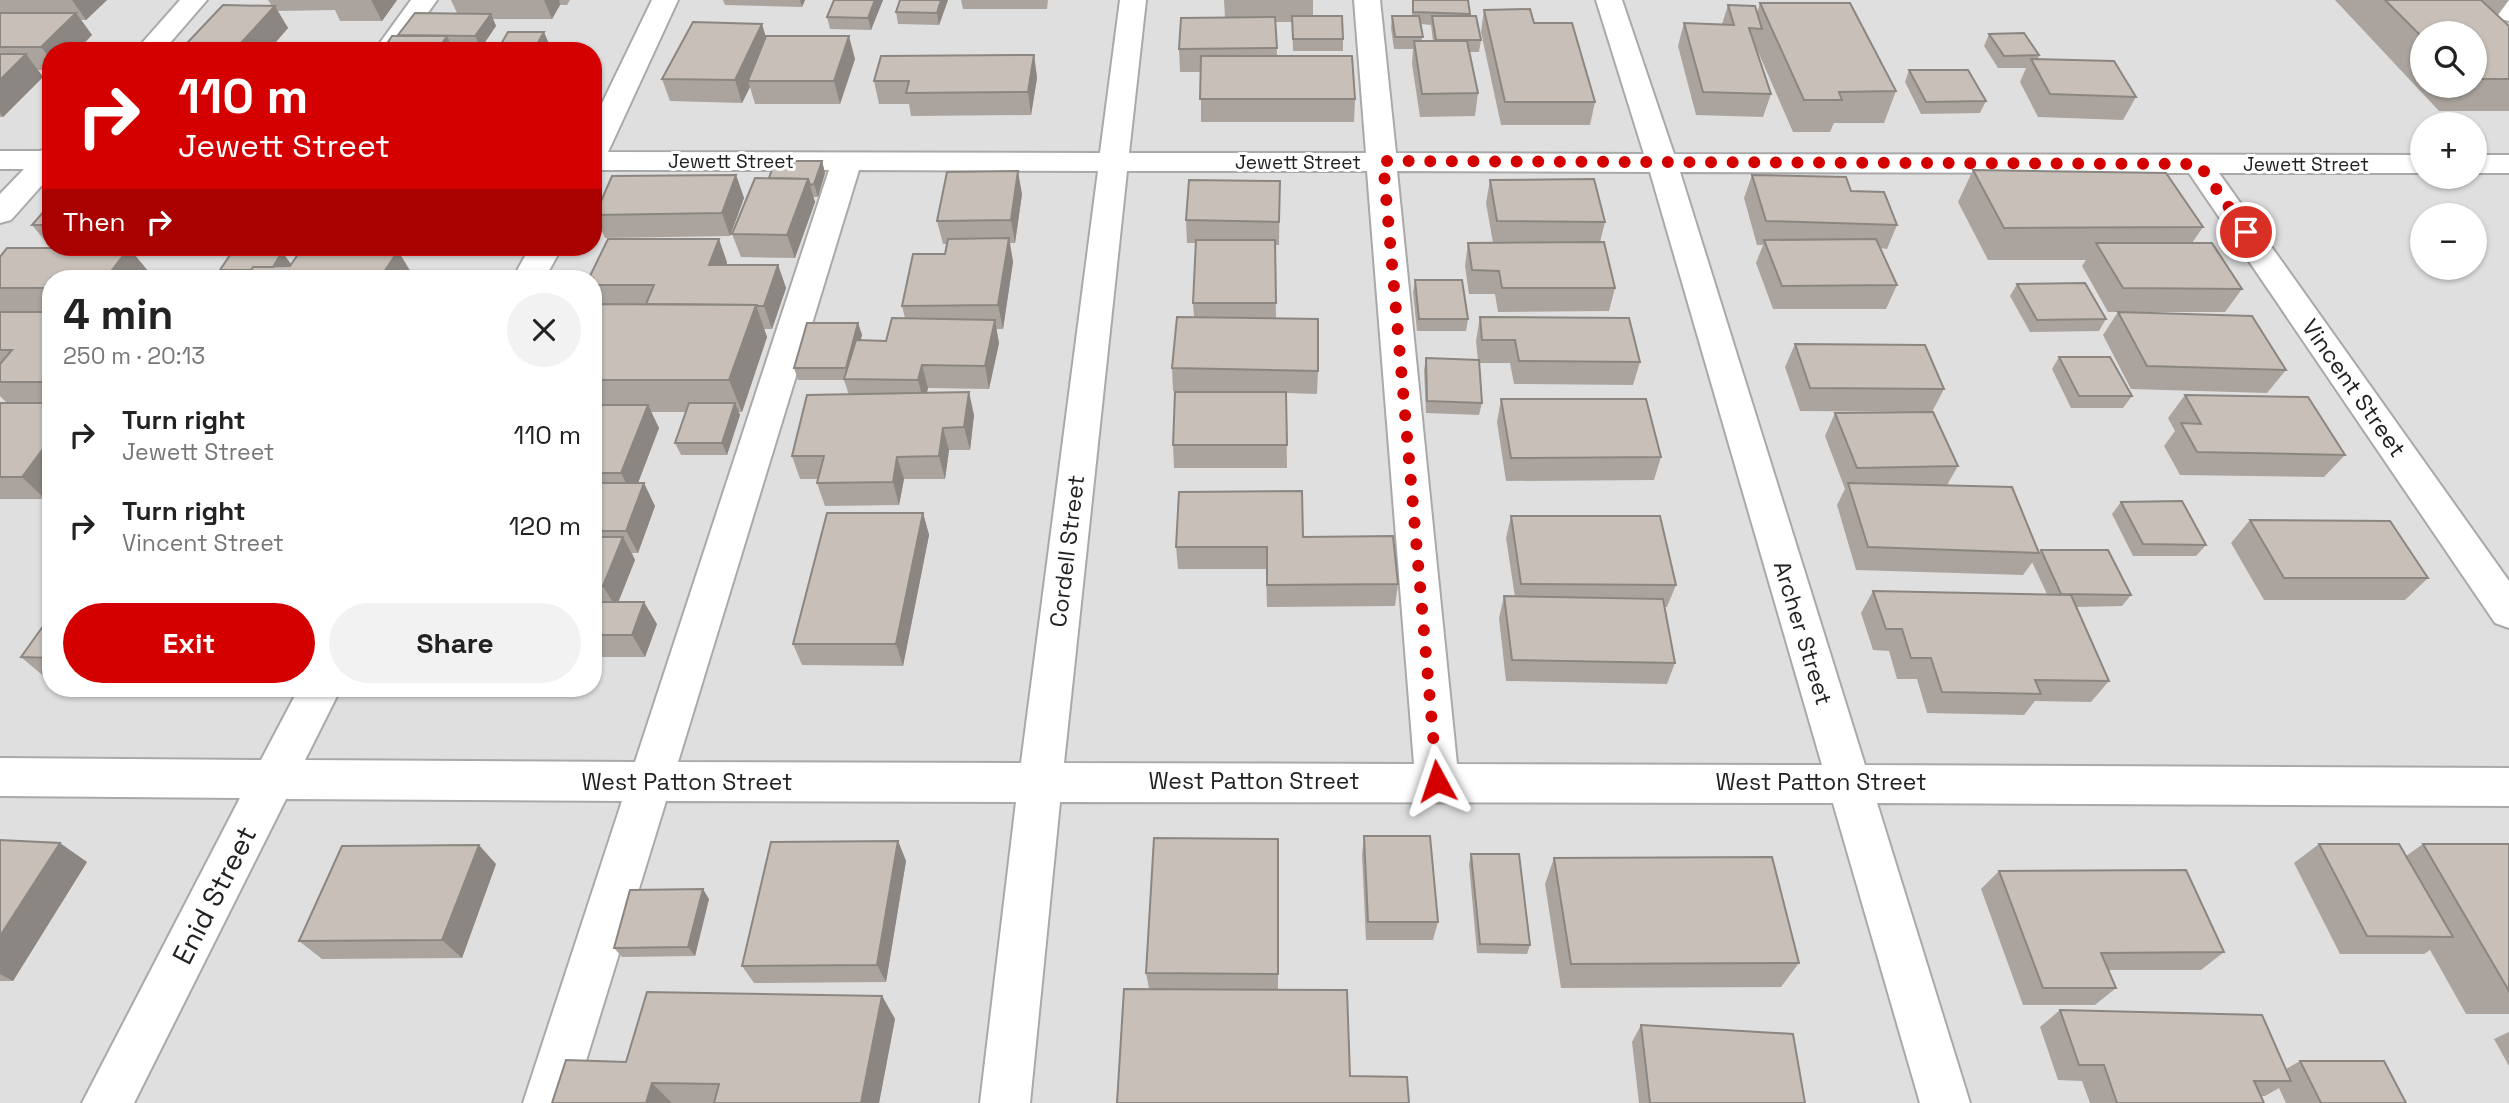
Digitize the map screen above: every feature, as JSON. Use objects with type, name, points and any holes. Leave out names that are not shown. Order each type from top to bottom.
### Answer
[{"type":"street","points":[[156,42],[194,0]]},
{"type":"street","points":[[394,42],[424,0]]},
{"type":"street","points":[[602,134],[665,0]]},
{"type":"street","name":"Cordell Street","points":[[1005,1103],[1133,0]]},
{"type":"street","points":[[1367,0],[1437,781]]},
{"type":"street","name":"Archer Street","points":[[1609,0],[1662,163],[1945,1103]]},
{"type":"street","points":[[2494,0],[2509,13]]},
{"type":"street","points":[[0,160],[42,159]]},
{"type":"street","name":"Jewett Street","points":[[602,161],[2410,164]]},
{"type":"street","points":[[548,1103],[848,161]]},
{"type":"street","name":"Vincent Street","points":[[2199,164],[2509,611]]},
{"type":"street","points":[[2487,164],[2509,164]]},
{"type":"street","points":[[0,213],[42,168]]},
{"type":"street","name":"Enid Street","points":[[107,1103],[315,697]]},
{"type":"street","name":"West Patton Street","points":[[0,777],[650,782],[1848,782],[2509,787]]},
{"type":"shaded area","points":[[0,0],[2509,0],[2509,1103],[0,1103]]},
{"type":"building","points":[[834,0],[875,0],[868,18],[827,17]]},
{"type":"building","points":[[900,0],[941,0],[937,13],[896,12]]},
{"type":"building","points":[[1413,0],[1468,0],[1470,14],[1413,12]]},
{"type":"building","points":[[2385,0],[2481,0],[2509,26],[2509,79],[2487,79],[2487,21],[2410,21],[2410,25]]},
{"type":"building","points":[[1760,3],[1850,3],[1896,91],[1839,92],[1842,100],[1804,100]]},
{"type":"building","points":[[223,5],[275,6],[242,42],[188,42]]},
{"type":"building","points":[[1728,5],[1755,6],[1762,29],[1749,28],[1771,94],[1703,92],[1684,23],[1734,25]]},
{"type":"building","points":[[1530,9],[1534,23],[1572,23],[1595,102],[1505,102],[1484,10]]},
{"type":"building","points":[[0,13],[76,13],[46,42],[42,42],[41,47],[0,47]]},
{"type":"building","points":[[415,13],[491,14],[475,36],[398,35]]},
{"type":"building","points":[[1292,16],[1342,16],[1343,39],[1293,39]]},
{"type":"building","points":[[1392,16],[1419,16],[1423,37],[1395,37]]},
{"type":"building","points":[[1432,16],[1476,16],[1481,40],[1436,40]]},
{"type":"building","points":[[1275,17],[1277,48],[1179,49],[1181,18]]},
{"type":"building","points":[[693,22],[762,24],[735,80],[662,79]]},
{"type":"building","points":[[508,32],[544,32],[538,42],[502,42]]},
{"type":"building","points":[[2024,33],[2039,55],[2004,56],[1989,34]]},
{"type":"building","points":[[392,36],[447,36],[443,42],[388,42]]},
{"type":"building","points":[[766,36],[849,36],[834,81],[748,81]]},
{"type":"building","points":[[1414,41],[1467,41],[1478,93],[1422,94]]},
{"type":"building","points":[[0,54],[26,54],[0,80]]},
{"type":"building","points":[[1034,55],[1028,92],[906,93],[909,81],[874,81],[881,56]]},
{"type":"building","points":[[1201,56],[1352,56],[1355,99],[1200,99]]},
{"type":"building","points":[[2031,59],[2114,61],[2136,97],[2050,94]]},
{"type":"building","points":[[1909,70],[1968,70],[1986,101],[1926,102]]},
{"type":"building","points":[[775,161],[822,161],[814,184],[810,185],[808,179],[769,178]]},
{"type":"building","points":[[1973,170],[2166,173],[2203,227],[2004,228]]},
{"type":"building","points":[[1018,171],[1011,220],[937,221],[947,172]]},
{"type":"building","points":[[736,175],[722,213],[602,215],[602,199],[612,176]]},
{"type":"building","points":[[1752,175],[1846,177],[1851,191],[1884,192],[1897,225],[1766,221]]},
{"type":"building","points":[[755,178],[808,179],[787,235],[732,234]]},
{"type":"building","points":[[1594,179],[1605,222],[1497,221],[1490,180]]},
{"type":"building","points":[[1189,180],[1280,181],[1279,222],[1186,220]]},
{"type":"building","points":[[42,213],[42,225],[32,225]]},
{"type":"building","points":[[1009,238],[998,305],[902,306],[913,254],[945,254],[948,239]]},
{"type":"building","points":[[608,239],[719,239],[709,265],[778,265],[764,306],[646,304],[654,285],[602,285],[602,270],[593,270]]},
{"type":"building","points":[[1876,239],[1897,285],[1782,286],[1764,240]]},
{"type":"building","points":[[1196,240],[1275,240],[1276,303],[1193,303]]},
{"type":"building","points":[[1604,242],[1615,288],[1502,288],[1499,271],[1472,270],[1468,243]]},
{"type":"building","points":[[2096,243],[2212,243],[2242,289],[2123,288]]},
{"type":"building","points":[[7,248],[42,248],[42,256],[123,256],[112,270],[42,270],[42,288],[0,288],[0,257]]},
{"type":"building","points":[[229,256],[280,256],[273,267],[220,270]]},
{"type":"building","points":[[297,256],[395,256],[385,270],[251,270],[253,267],[290,266]]},
{"type":"building","points":[[1415,280],[1462,280],[1468,319],[1419,319]]},
{"type":"building","points":[[2085,283],[2106,319],[2037,320],[2017,284]]},
{"type":"building","points":[[602,304],[756,305],[729,380],[602,380]]},
{"type":"building","points":[[0,312],[42,312],[42,382],[0,382],[0,364],[12,350],[0,350]]},
{"type":"building","points":[[2118,312],[2252,316],[2286,370],[2147,366]]},
{"type":"building","points":[[1177,317],[1318,319],[1318,371],[1172,368]]},
{"type":"building","points":[[1480,317],[1629,318],[1640,362],[1519,361],[1515,340],[1482,340]]},
{"type":"building","points":[[892,318],[995,320],[985,366],[922,365],[918,380],[844,379],[856,340],[886,341]]},
{"type":"building","points":[[807,323],[858,323],[846,368],[794,368]]},
{"type":"building","points":[[1795,344],[1925,345],[1944,389],[1810,388]]},
{"type":"building","points":[[2059,357],[2110,357],[2132,396],[2079,396]]},
{"type":"building","points":[[1426,358],[1479,360],[1482,403],[1427,401]]},
{"type":"building","points":[[969,392],[964,427],[943,428],[939,456],[897,457],[893,482],[817,483],[824,456],[792,456],[807,395]]},
{"type":"building","points":[[1175,392],[1286,392],[1287,445],[1173,445]]},
{"type":"building","points":[[2185,395],[2308,397],[2345,455],[2197,452],[2181,423],[2201,424]]},
{"type":"building","points":[[1501,399],[1646,399],[1661,457],[1511,458]]},
{"type":"building","points":[[0,403],[42,403],[42,450],[22,477],[0,477]]},
{"type":"building","points":[[689,403],[735,403],[722,443],[675,443]]},
{"type":"building","points":[[602,405],[648,405],[621,473],[602,473]]},
{"type":"building","points":[[1933,412],[1958,466],[1857,468],[1835,413]]},
{"type":"building","points":[[602,483],[644,483],[626,531],[602,531]]},
{"type":"building","points":[[1848,483],[2012,487],[2039,553],[1868,547]]},
{"type":"building","points":[[1302,491],[1303,537],[1393,536],[1398,584],[1267,585],[1267,547],[1176,547],[1179,492]]},
{"type":"building","points":[[2182,501],[2206,545],[2143,544],[2121,502]]},
{"type":"building","points":[[827,513],[923,513],[896,644],[793,644]]},
{"type":"building","points":[[1511,516],[1660,516],[1676,585],[1521,584]]},
{"type":"building","points":[[2250,520],[2390,521],[2428,578],[2284,578]]},
{"type":"building","points":[[602,537],[623,537],[603,586]]},
{"type":"building","points":[[2041,550],[2108,550],[2131,595],[2061,594]]},
{"type":"building","points":[[1873,591],[2071,595],[2109,681],[2035,680],[2041,694],[1942,692],[1931,658],[1911,658],[1902,629],[1886,629]]},
{"type":"building","points":[[1504,596],[1663,599],[1675,663],[1512,660]]},
{"type":"building","points":[[602,602],[644,602],[632,635],[602,635]]},
{"type":"building","points":[[42,628],[42,658],[21,657]]},
{"type":"building","points":[[1364,836],[1430,836],[1438,922],[1368,922]]},
{"type":"building","points":[[1154,838],[1278,839],[1278,974],[1146,973]]},
{"type":"building","points":[[0,840],[60,843],[0,936]]},
{"type":"building","points":[[898,841],[877,965],[742,966],[771,842]]},
{"type":"building","points":[[2319,844],[2399,844],[2453,937],[2367,936]]},
{"type":"building","points":[[2423,844],[2509,844],[2509,991]]},
{"type":"building","points":[[479,845],[442,940],[299,941],[342,846]]},
{"type":"building","points":[[1471,854],[1519,854],[1530,945],[1480,944]]},
{"type":"building","points":[[1772,857],[1799,963],[1571,964],[1554,858]]},
{"type":"building","points":[[2186,870],[2224,952],[2101,953],[2116,988],[2043,988],[1999,871]]},
{"type":"building","points":[[703,889],[688,947],[614,948],[630,890]]},
{"type":"building","points":[[1124,989],[1347,990],[1350,1076],[1407,1077],[1409,1103],[1117,1103]]},
{"type":"building","points":[[647,992],[882,996],[861,1103],[714,1103],[719,1084],[652,1083],[646,1103],[552,1103],[566,1060],[626,1062]]},
{"type":"building","points":[[2060,1010],[2262,1015],[2291,1081],[2254,1081],[2264,1103],[2117,1103],[2104,1065],[2079,1065]]},
{"type":"building","points":[[1641,1025],[1793,1034],[1805,1103],[1650,1103]]},
{"type":"building","points":[[2300,1061],[2384,1061],[2406,1103],[2321,1103]]},
{"type":"route","points":[[1437,781],[1383,161],[2199,164],[2246,232]]}]
